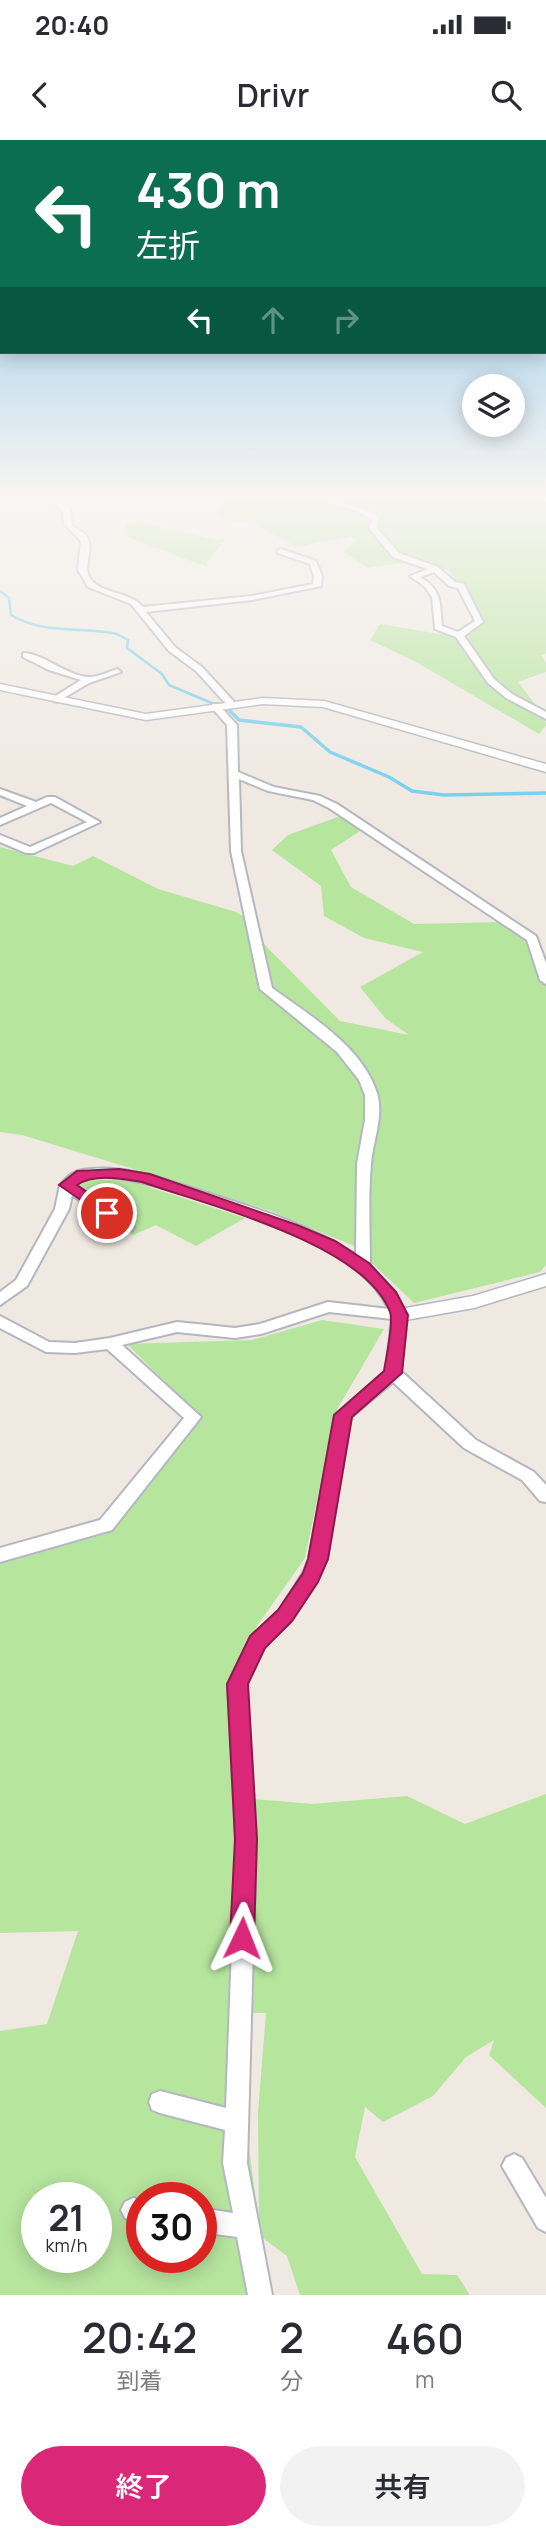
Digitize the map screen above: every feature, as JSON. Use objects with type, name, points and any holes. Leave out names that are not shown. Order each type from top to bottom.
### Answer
[{"type":"street","points":[[130,601],[173,649],[199,669],[223,705],[232,725],[236,851],[266,989],[318,1027],[348,1058],[368,1086],[373,1098],[364,1163],[363,1267]]},
{"type":"street","points":[[141,610],[229,601]]},
{"type":"street","points":[[436,601],[438,627],[459,635],[491,681],[512,699],[546,716]]},
{"type":"street","points":[[459,635],[475,626],[479,619],[469,601]]},
{"type":"street","points":[[26,655],[52,668],[90,680]]},
{"type":"street","points":[[57,699],[90,680],[117,671]]},
{"type":"street","points":[[0,687],[146,717],[223,705],[286,701],[324,704],[546,768]]},
{"type":"street","points":[[233,773],[271,789],[316,798],[333,806],[431,869],[504,922],[532,938],[546,980]]},
{"type":"street","points":[[0,792],[37,806]]},
{"type":"street","points":[[0,822],[51,799],[94,822],[30,851],[0,838]]},
{"type":"street","points":[[0,1300],[22,1283],[62,1209],[66,1185],[82,1174],[119,1174],[145,1178],[292,1228],[330,1245],[363,1267],[390,1296],[400,1315],[393,1373],[343,1415],[315,1568],[285,1616],[257,1642],[237,1684],[246,1839],[235,2163],[260,2295]]},
{"type":"street","points":[[66,1185],[127,1227]]},
{"type":"street","points":[[0,1321],[46,1347],[75,1348],[177,1328],[235,1333],[261,1329],[328,1307],[400,1315],[474,1302],[546,1280]]},
{"type":"street","points":[[0,1555],[106,1525],[193,1417],[110,1343]]},
{"type":"street","points":[[393,1373],[470,1444],[528,1476],[546,1496]]},
{"type":"street","points":[[160,2102],[236,2122]]},
{"type":"street","points":[[514,2166],[546,2220]]},
{"type":"street","points":[[217,2222],[248,2227]]},
{"type":"green space","points":[[468,601],[546,601],[546,654],[541,655],[546,663],[546,672],[518,682],[542,713],[546,725],[539,734],[416,662],[370,640],[380,624],[457,637],[479,619]]},
{"type":"green space","points":[[346,814],[360,831],[331,850],[351,887],[414,924],[504,922],[532,938],[546,967],[546,1265],[540,1272],[414,1303],[354,1246],[268,1210],[22,1135],[0,1132],[0,847],[73,866],[93,856],[158,889],[236,912],[251,921],[255,935],[340,1021],[409,1035],[385,1018],[360,987],[423,952],[364,938],[324,916],[321,886],[272,850],[288,835]]},
{"type":"green space","points":[[82,1181],[130,1181],[245,1218],[196,1246],[156,1225],[133,1235],[77,1196]]},
{"type":"green space","points":[[322,1320],[384,1329],[335,1413],[305,1558],[255,1629],[234,1782],[238,2062],[259,2225],[258,2113],[266,2013],[252,2013],[243,1798],[312,1804],[407,1796],[465,1824],[546,1794],[546,2108],[489,2055],[494,2040],[466,2057],[433,2096],[383,2122],[365,2107],[355,2157],[422,2274],[457,2275],[470,2295],[300,2295],[287,2256],[260,2236],[267,2295],[0,2295],[0,2031],[47,2024],[78,1931],[0,1933],[0,1564],[109,1533],[201,1418],[127,1344],[252,1340]]},
{"type":"waterway","points":[[9,601],[11,615],[36,625],[117,634],[128,640],[127,648],[162,674],[169,685],[221,707]]},
{"type":"waterway","points":[[217,705],[229,710],[239,720],[301,727],[330,752],[389,777],[412,791],[444,795],[546,793]]},
{"type":"route","points":[[107,1213],[66,1185],[82,1174],[119,1174],[145,1178],[292,1228],[330,1245],[363,1267],[390,1296],[400,1315],[393,1373],[343,1415],[318,1559],[311,1576],[285,1616],[257,1642],[237,1684],[246,1839],[242,1938]]}]
